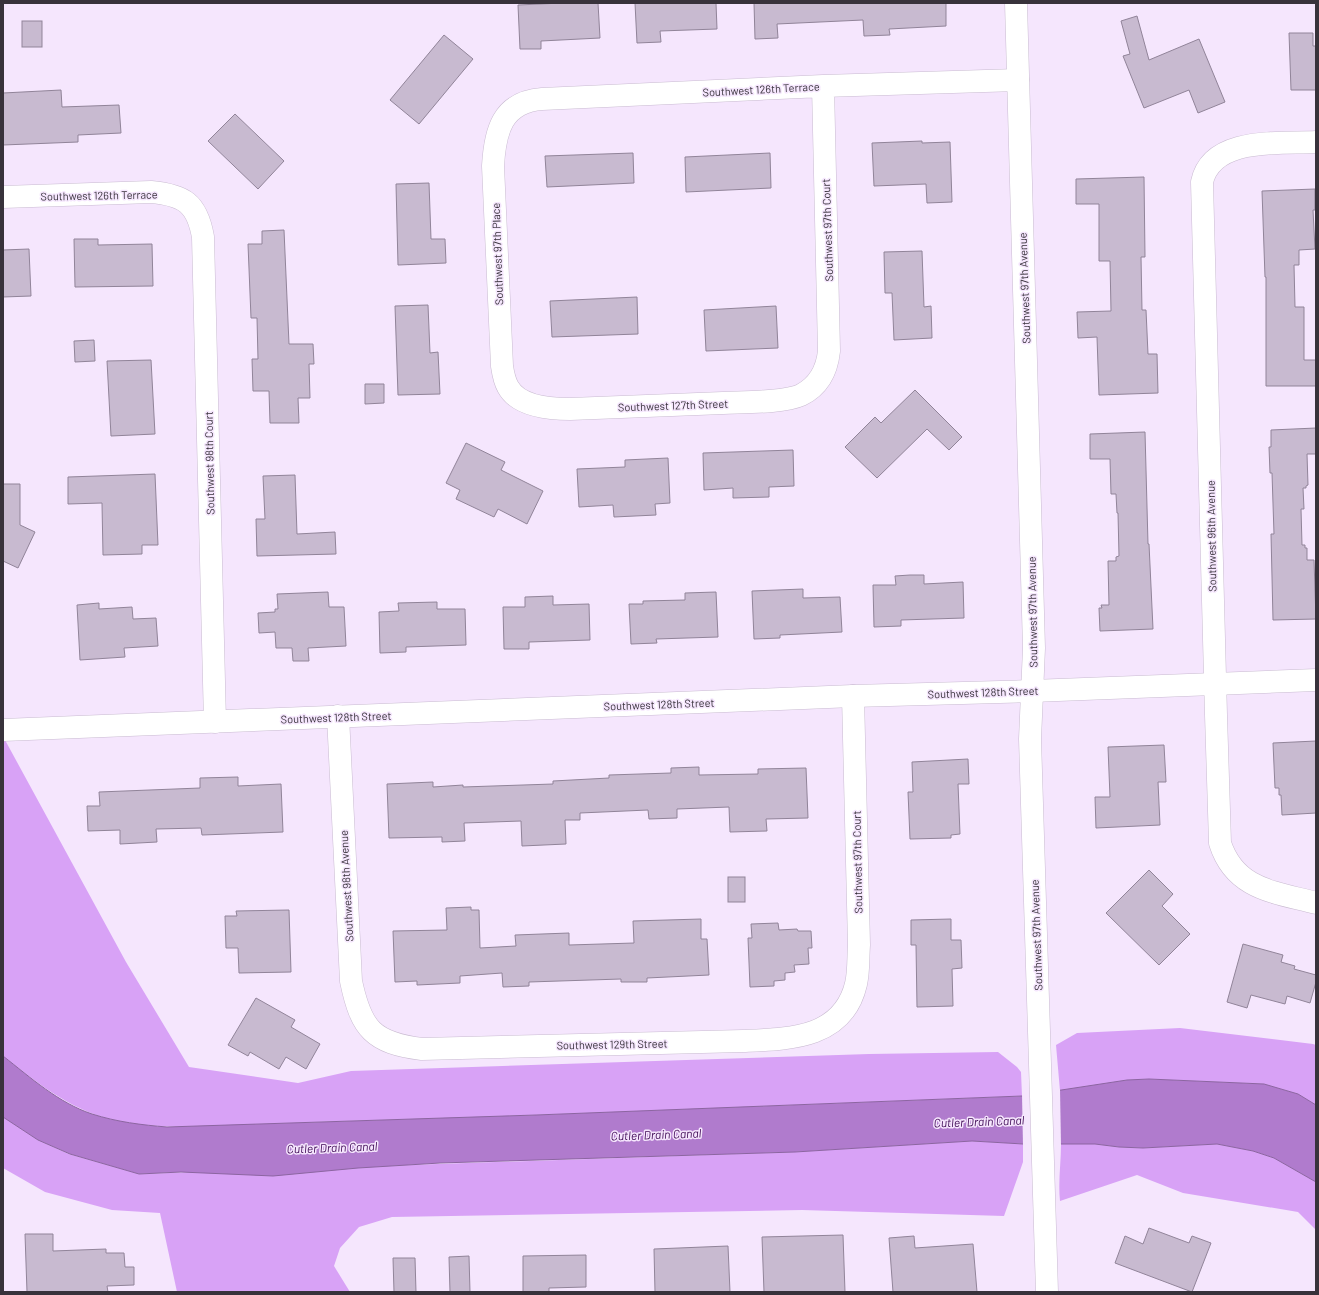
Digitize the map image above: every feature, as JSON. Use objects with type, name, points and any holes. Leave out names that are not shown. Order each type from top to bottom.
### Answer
[{"type":"street","name":"Southwest 97th Avenue","points":[[1016,3],[1034,648],[1030,739],[1046,1292]]},
{"type":"street","name":"Southwest 126th Terrace","points":[[508,113],[524,103],[538,99],[823,86],[1018,80]]},
{"type":"street","name":"Southwest 97th Court","points":[[823,86],[830,340],[828,362],[824,373]]},
{"type":"street","name":"Southwest 97th Place","points":[[508,113],[498,131],[495,145],[494,166],[502,366],[508,387],[514,394]]},
{"type":"street","name":"Southwest 96th Avenue","points":[[1316,142],[1254,144],[1230,151],[1214,160],[1208,166],[1202,182],[1216,684],[1218,816],[1220,844],[1228,863],[1246,880],[1260,887],[1316,903]]},
{"type":"street","name":"Southwest 126th Terrace","points":[[3,197],[151,192],[178,196],[192,207]]},
{"type":"street","name":"Southwest 98th Court","points":[[192,207],[198,218],[203,237],[215,722]]},
{"type":"street","name":"Southwest 127th Street","points":[[514,394],[533,404],[555,409],[758,402],[791,399],[801,395],[814,386],[824,373]]},
{"type":"street","name":"Southwest 128th Street","points":[[3,730],[853,696],[1316,680]]},
{"type":"street","name":"Southwest 97th Court","points":[[835,1021],[845,1009],[852,997],[856,985],[859,945],[853,696]]},
{"type":"street","name":"Southwest 98th Avenue","points":[[338,716],[351,981],[355,1000],[361,1017],[374,1033],[387,1042]]},
{"type":"street","name":"Southwest 129th Street","points":[[387,1042],[422,1049],[743,1041],[803,1035],[816,1031],[835,1021]]},
{"type":"shaded area","points":[[3,740],[5,740],[126,962],[189,1067],[298,1083],[351,1071],[869,1054],[998,1052],[1021,1072],[1022,1096],[198,1127],[145,1125],[110,1119],[95,1114],[81,1109],[54,1094],[3,1056]]},
{"type":"shaded area","points":[[1180,1028],[1316,1045],[1316,1105],[1298,1094],[1264,1084],[1149,1079],[1127,1080],[1060,1091],[1056,1045],[1077,1033]]},
{"type":"shaded area","points":[[3,1117],[38,1140],[69,1154],[139,1174],[795,1152],[972,1141],[1023,1144],[1023,1162],[1004,1216],[802,1210],[392,1217],[359,1227],[340,1248],[334,1266],[350,1292],[177,1292],[160,1213],[112,1210],[45,1192],[3,1168]]},
{"type":"shaded area","points":[[1061,1144],[1095,1144],[1143,1148],[1217,1144],[1253,1151],[1274,1158],[1316,1182],[1316,1230],[1298,1212],[1183,1193],[1137,1175],[1060,1201],[1059,1180]]},
{"type":"water","name":"Cutler Drain Canal","points":[[3,1056],[57,1097],[80,1109],[101,1117],[120,1121],[167,1127],[536,1115],[1022,1096],[1127,1080],[1149,1079],[1264,1084],[1298,1094],[1316,1105],[1316,1182],[1274,1158],[1253,1151],[1217,1144],[1143,1148],[1095,1144],[1023,1144],[972,1141],[795,1152],[440,1163],[358,1168],[273,1176],[181,1172],[139,1174],[70,1154],[38,1140],[3,1117]]},
{"type":"pier","points":[[1060,1089],[1061,1146],[1023,1146],[1022,1094]]},
{"type":"building","points":[[598,3],[600,38],[541,41],[541,49],[520,49],[518,5]]},
{"type":"building","points":[[635,3],[716,3],[717,29],[660,31],[661,42],[637,43]]},
{"type":"building","points":[[754,3],[946,3],[946,26],[889,29],[890,35],[864,36],[863,20],[777,24],[778,38],[755,39]]},
{"type":"building","points":[[1137,16],[1149,60],[1199,39],[1225,102],[1198,113],[1189,90],[1144,108],[1123,56],[1130,54],[1121,21]]},
{"type":"building","points":[[22,21],[42,21],[42,47],[22,47]]},
{"type":"building","points":[[1289,33],[1313,33],[1313,46],[1316,46],[1316,90],[1291,90]]},
{"type":"building","points":[[444,35],[473,59],[419,124],[390,100]]},
{"type":"building","points":[[61,90],[62,107],[119,105],[121,133],[78,135],[78,142],[3,145],[3,93]]},
{"type":"building","points":[[235,114],[284,161],[258,189],[208,141]]},
{"type":"building","points":[[922,141],[922,143],[950,142],[952,202],[927,203],[926,184],[874,186],[872,143]]},
{"type":"building","points":[[633,153],[634,183],[547,187],[545,156]]},
{"type":"building","points":[[770,153],[771,188],[686,192],[685,157]]},
{"type":"building","points":[[1144,177],[1145,257],[1141,257],[1142,310],[1146,310],[1148,354],[1157,354],[1158,393],[1099,395],[1097,337],[1078,338],[1077,312],[1111,311],[1110,261],[1099,261],[1099,204],[1076,204],[1076,179]]},
{"type":"building","points":[[429,183],[431,239],[445,239],[446,263],[398,265],[396,184]]},
{"type":"building","points":[[1315,189],[1315,210],[1313,210],[1315,249],[1299,250],[1299,265],[1294,265],[1295,307],[1304,307],[1304,360],[1316,360],[1316,386],[1266,386],[1266,277],[1262,191]]},
{"type":"building","points":[[284,230],[289,344],[313,344],[314,364],[309,364],[310,398],[298,398],[299,423],[270,423],[269,391],[253,391],[252,359],[258,359],[257,318],[251,318],[248,244],[262,244],[262,231]]},
{"type":"building","points":[[74,239],[98,239],[98,245],[152,244],[153,286],[75,287]]},
{"type":"building","points":[[29,249],[31,296],[3,297],[3,250]]},
{"type":"building","points":[[922,251],[924,307],[931,306],[932,338],[894,340],[892,293],[885,293],[884,252]]},
{"type":"building","points":[[637,297],[638,334],[552,337],[550,301]]},
{"type":"building","points":[[428,305],[430,353],[438,352],[440,394],[398,395],[395,306]]},
{"type":"building","points":[[776,306],[778,348],[706,351],[704,310]]},
{"type":"building","points":[[94,340],[95,361],[75,362],[74,341]]},
{"type":"building","points":[[151,360],[155,434],[111,436],[107,361]]},
{"type":"building","points":[[365,384],[384,384],[384,403],[365,404]]},
{"type":"building","points":[[915,390],[962,437],[949,450],[927,429],[877,478],[845,447],[875,417],[881,423]]},
{"type":"building","points":[[1316,428],[1316,454],[1307,454],[1308,485],[1306,488],[1303,488],[1304,509],[1301,509],[1302,545],[1305,545],[1305,548],[1307,548],[1307,560],[1314,560],[1316,619],[1273,620],[1271,534],[1274,534],[1272,473],[1270,473],[1269,447],[1271,447],[1271,430]]},
{"type":"building","points":[[1145,432],[1148,544],[1153,629],[1100,631],[1099,608],[1102,608],[1101,605],[1109,605],[1108,561],[1116,561],[1116,557],[1119,556],[1118,513],[1116,494],[1111,494],[1110,459],[1090,459],[1090,434]]},
{"type":"building","points":[[466,443],[505,462],[501,470],[543,491],[527,524],[498,509],[494,517],[456,499],[460,490],[446,483]]},
{"type":"building","points":[[793,450],[794,486],[769,487],[769,497],[733,498],[733,488],[704,490],[703,453]]},
{"type":"building","points":[[668,458],[670,503],[655,504],[656,515],[614,517],[613,505],[579,507],[577,469],[625,467],[625,460]]},
{"type":"building","points":[[155,474],[158,545],[142,545],[142,554],[103,555],[102,503],[68,504],[68,477]]},
{"type":"building","points":[[295,475],[297,534],[335,532],[336,554],[257,556],[256,519],[265,519],[263,476]]},
{"type":"building","points":[[3,484],[20,484],[20,525],[35,532],[18,568],[3,561]]},
{"type":"building","points":[[924,575],[924,584],[963,582],[964,618],[901,620],[901,626],[874,627],[873,585],[896,585],[895,576]]},
{"type":"building","points":[[803,589],[803,598],[840,597],[842,632],[780,635],[780,638],[754,639],[752,591]]},
{"type":"building","points":[[328,592],[329,607],[344,607],[346,646],[308,648],[309,661],[293,661],[292,648],[276,648],[275,632],[259,633],[258,613],[275,612],[275,609],[278,609],[277,594]]},
{"type":"building","points":[[716,592],[718,637],[656,639],[657,643],[631,644],[629,604],[643,604],[643,601],[685,600],[685,593]]},
{"type":"building","points":[[553,596],[553,605],[589,604],[590,640],[529,642],[529,649],[504,649],[503,607],[525,607],[525,597]]},
{"type":"building","points":[[437,602],[437,609],[465,609],[466,645],[406,647],[406,652],[380,653],[379,612],[399,611],[398,603]]},
{"type":"building","points":[[99,603],[99,609],[132,607],[133,619],[156,618],[158,646],[124,648],[125,657],[80,660],[77,605]]},
{"type":"building","points":[[1316,741],[1316,813],[1282,815],[1281,795],[1279,795],[1279,788],[1275,788],[1273,743]]},
{"type":"building","points":[[1164,745],[1166,782],[1158,782],[1160,825],[1096,828],[1095,797],[1110,797],[1108,747]]},
{"type":"building","points":[[968,759],[969,784],[958,784],[960,834],[951,835],[951,838],[910,839],[908,792],[913,792],[912,762]]},
{"type":"building","points":[[699,767],[699,775],[758,774],[758,769],[806,768],[808,818],[766,819],[767,831],[730,832],[729,807],[677,809],[677,818],[649,819],[648,810],[580,813],[580,820],[565,820],[566,844],[522,846],[521,821],[464,823],[465,841],[442,842],[442,837],[389,838],[387,784],[433,782],[433,787],[463,785],[463,787],[553,784],[553,781],[609,778],[609,775],[671,773],[671,768]]},
{"type":"building","points":[[238,777],[238,786],[281,784],[283,832],[202,835],[201,828],[156,829],[157,842],[120,844],[120,830],[88,831],[87,806],[100,806],[99,792],[200,788],[200,778]]},
{"type":"building","points":[[1149,870],[1173,894],[1162,906],[1190,934],[1159,965],[1106,913]]},
{"type":"building","points":[[728,877],[745,877],[745,902],[728,902]]},
{"type":"building","points":[[471,907],[471,910],[479,910],[480,948],[516,946],[515,935],[569,933],[569,945],[634,943],[633,921],[701,919],[701,939],[707,939],[709,975],[647,978],[647,982],[621,982],[621,979],[529,982],[529,986],[503,987],[502,973],[460,976],[460,983],[417,985],[417,981],[395,982],[393,931],[447,930],[446,908]]},
{"type":"building","points":[[289,910],[291,972],[239,973],[238,948],[226,948],[225,916],[237,916],[236,911]]},
{"type":"building","points":[[951,919],[951,940],[961,940],[962,968],[952,969],[953,1006],[917,1007],[916,945],[911,945],[911,920]]},
{"type":"building","points":[[778,923],[779,930],[797,929],[798,931],[811,931],[812,948],[808,948],[809,964],[794,965],[795,972],[785,973],[785,980],[774,981],[774,986],[750,987],[748,938],[752,938],[751,924]]},
{"type":"building","points":[[1243,944],[1283,955],[1281,962],[1295,966],[1294,969],[1316,975],[1316,982],[1310,1003],[1287,996],[1285,1004],[1251,995],[1247,1008],[1227,1002]]},
{"type":"building","points":[[256,998],[295,1020],[291,1027],[320,1044],[306,1069],[286,1057],[279,1069],[250,1052],[248,1056],[228,1045]]},
{"type":"building","points":[[1149,1228],[1189,1243],[1192,1236],[1211,1243],[1192,1292],[1115,1263],[1125,1236],[1143,1244]]},
{"type":"building","points":[[25,1234],[53,1234],[53,1251],[106,1249],[106,1253],[124,1253],[125,1267],[134,1267],[134,1285],[107,1286],[108,1292],[27,1292]]},
{"type":"building","points":[[843,1235],[845,1292],[764,1292],[762,1237]]},
{"type":"building","points":[[914,1236],[915,1248],[973,1244],[977,1292],[893,1292],[889,1238]]},
{"type":"building","points":[[728,1246],[730,1292],[655,1292],[654,1249]]},
{"type":"building","points":[[586,1255],[586,1287],[549,1288],[549,1292],[523,1292],[523,1256]]},
{"type":"building","points":[[469,1256],[470,1292],[450,1292],[449,1257]]},
{"type":"building","points":[[393,1258],[415,1258],[416,1292],[394,1292]]}]
